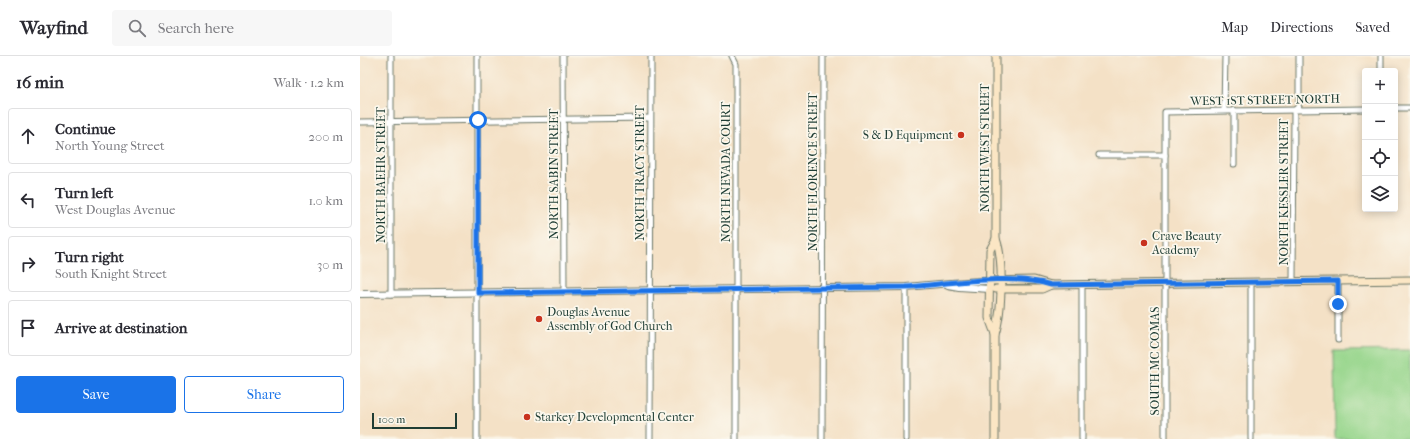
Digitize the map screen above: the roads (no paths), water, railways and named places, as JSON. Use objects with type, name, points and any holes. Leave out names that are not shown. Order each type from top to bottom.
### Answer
[{"type":"main road","name":"NORTH WEST STREET","points":[[995,334],[1000,320],[1000,249],[996,239],[996,56]]},
{"type":"main road","name":"NORTH WEST STREET","points":[[995,334],[989,318],[990,250],[996,239]]},
{"type":"main road","points":[[990,281],[1034,280],[1051,285],[1410,280]]},
{"type":"main road","points":[[990,289],[1042,289],[1051,285]]},
{"type":"main road","points":[[995,334],[995,439]]},
{"type":"street","name":"NORTH BAEHR STREET","points":[[391,56],[391,294]]},
{"type":"street","points":[[477,439],[478,56]]},
{"type":"street","name":"NORTH SABIN STREET","points":[[564,56],[564,292]]},
{"type":"street","name":"NORTH TRACY STREET","points":[[650,439],[651,56]]},
{"type":"street","name":"NORTH NEVADA COURT","points":[[732,56],[736,64],[736,439]]},
{"type":"street","name":"NORTH FLORENCE STREET","points":[[822,439],[823,56]]},
{"type":"street","points":[[1224,110],[1225,56]]},
{"type":"street","name":"NORTH KESSLER STREET","points":[[1293,282],[1294,136],[1296,110],[1299,100],[1299,56]]},
{"type":"street","points":[[1381,56],[1381,68]]},
{"type":"street","points":[[1398,108],[1410,108]]},
{"type":"street","name":"WEST 1ST STREET NORTH","points":[[1165,112],[1362,109]]},
{"type":"street","points":[[1234,110],[1234,164]]},
{"type":"street","name":"SOUTH MC COMAS","points":[[1165,112],[1165,439]]},
{"type":"street","points":[[360,122],[650,118]]},
{"type":"street","points":[[1099,155],[1165,155]]},
{"type":"street","points":[[360,294],[906,287],[946,284],[959,281],[990,281]]},
{"type":"street","points":[[1338,281],[1338,340]]},
{"type":"street","points":[[1251,282],[1251,439]]},
{"type":"street","points":[[946,284],[959,287],[990,289]]},
{"type":"street","points":[[1082,284],[1082,439]]},
{"type":"street","points":[[906,287],[906,439]]},
{"type":"place","name":"S & D Equipment","points":[[961,135]]},
{"type":"place","name":"Crave Beauty Academy","points":[[1144,243]]},
{"type":"place","name":"Douglas Avenue Assembly of God Church","points":[[539,319]]},
{"type":"place","name":"Starkey Developmental Center","points":[[527,417]]}]
